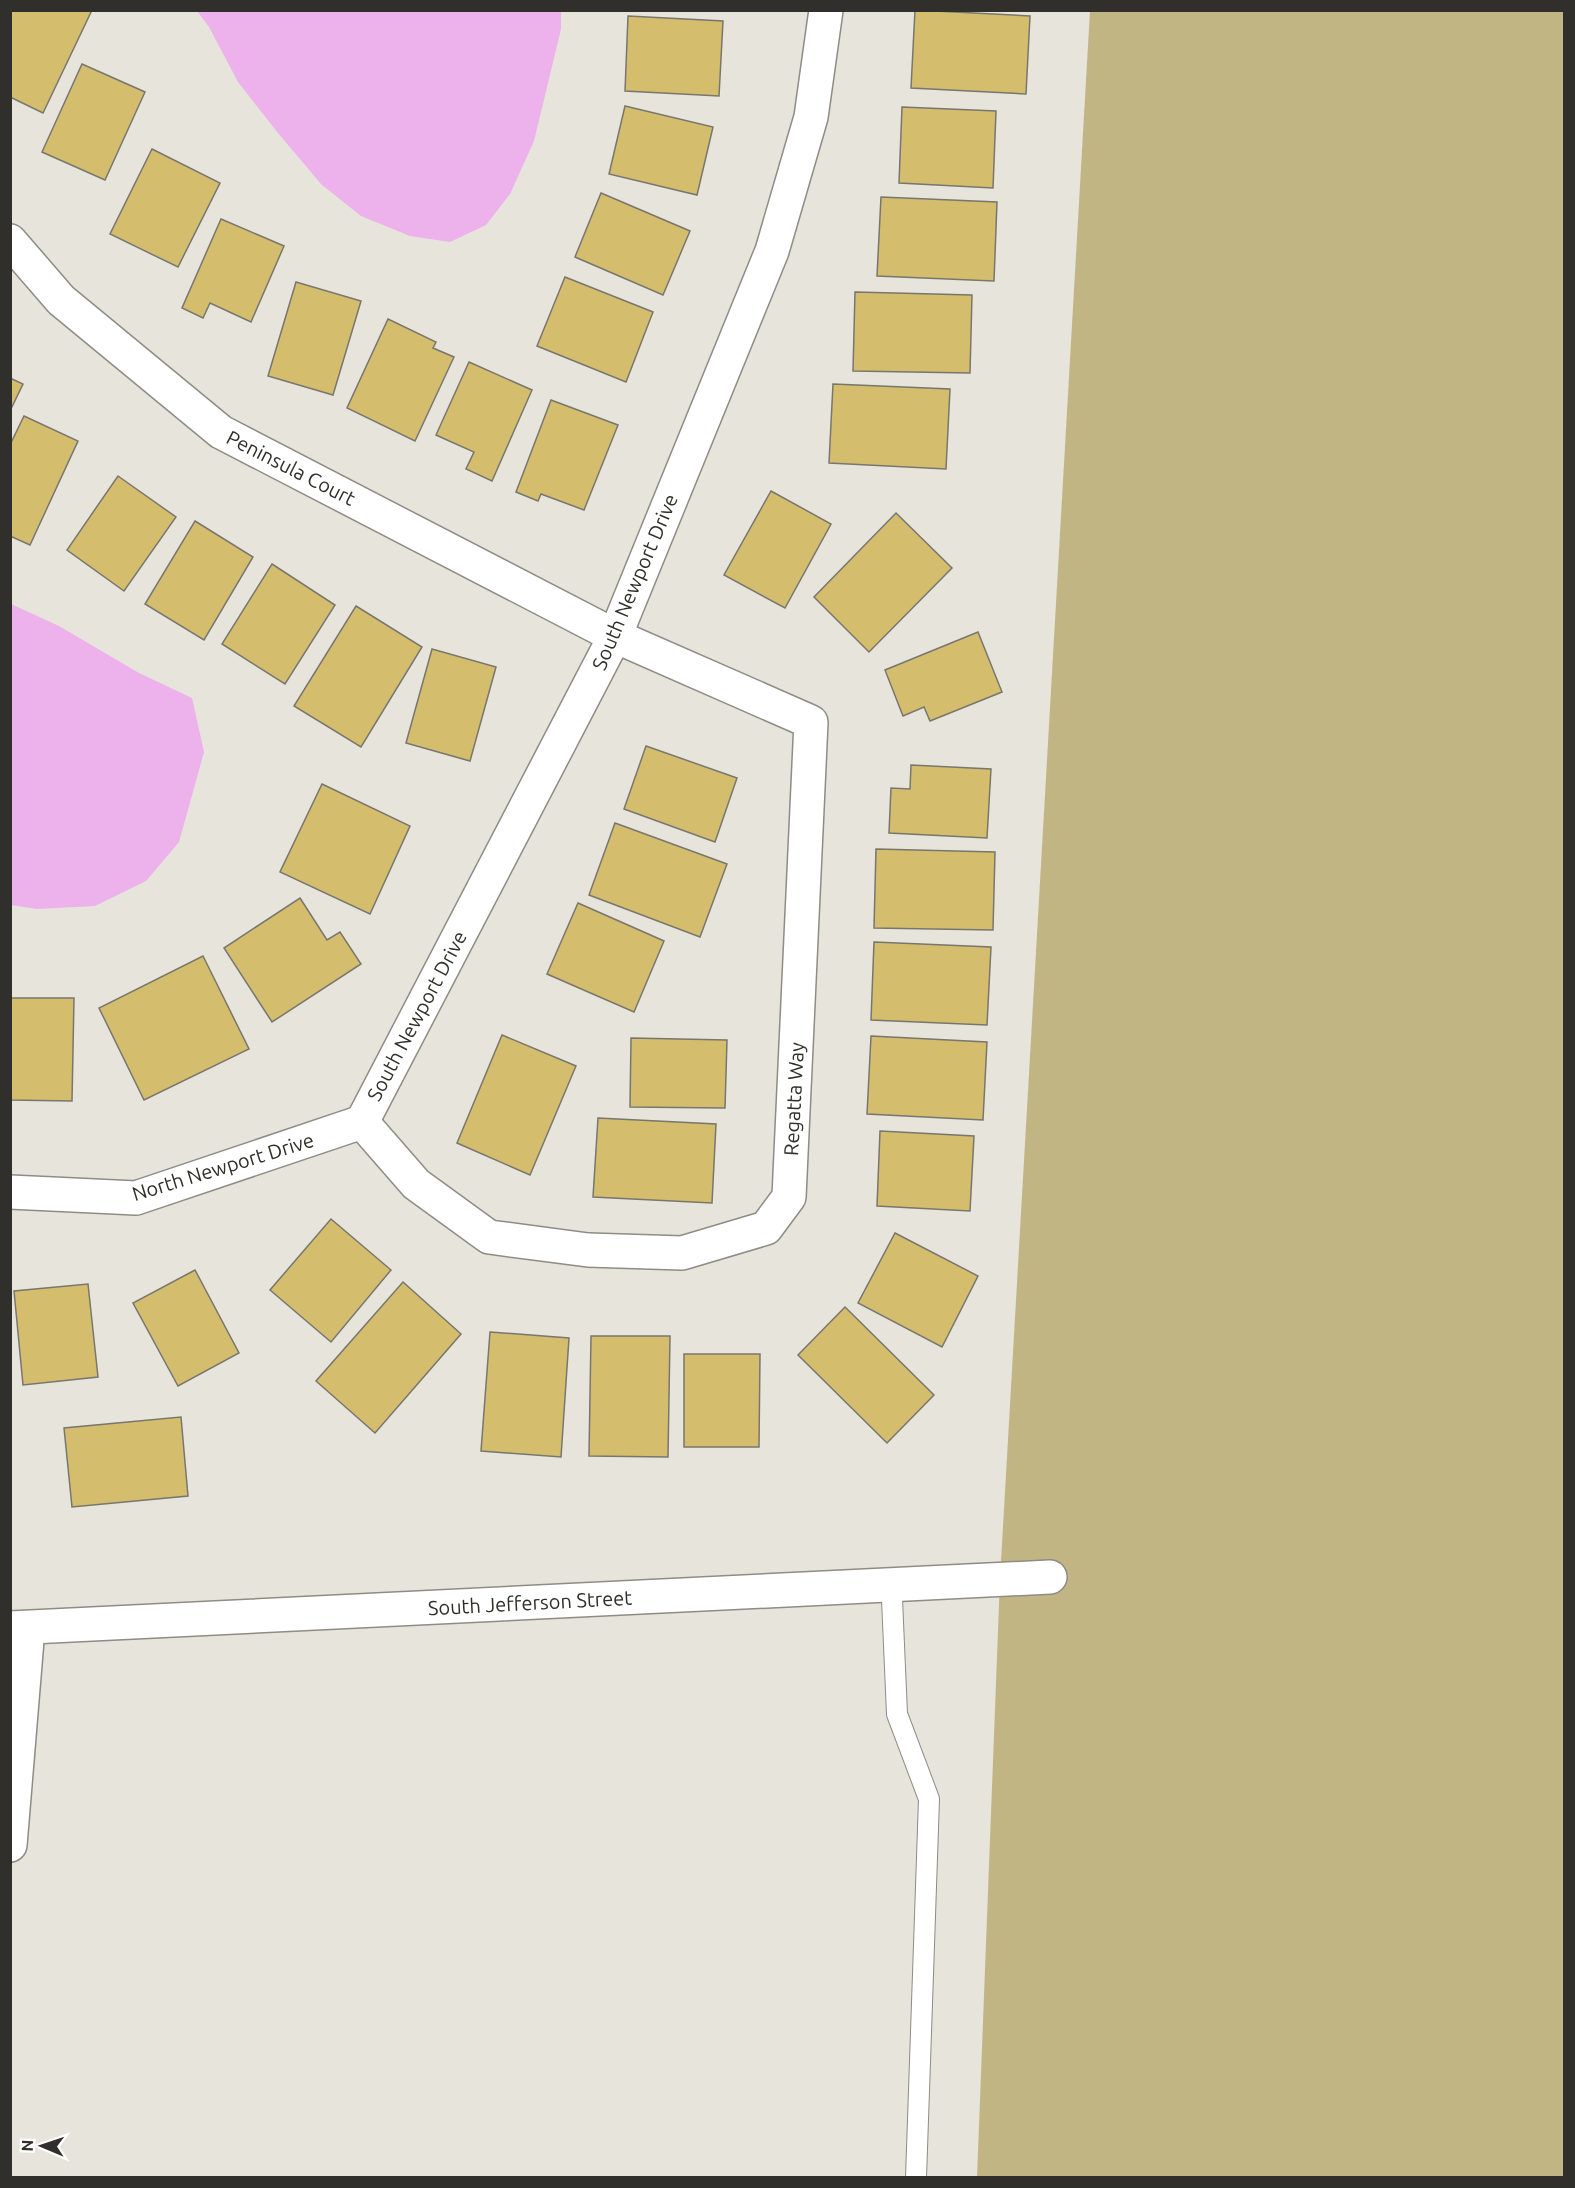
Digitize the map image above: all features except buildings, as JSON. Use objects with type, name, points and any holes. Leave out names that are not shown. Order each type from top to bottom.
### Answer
[{"type":"street","name":"South Newport Drive","points":[[362,1122],[615,636],[772,251],[811,117],[826,10]]},
{"type":"street","name":"Peninsula Court","points":[[10,241],[61,300],[221,432],[615,636]]},
{"type":"street","name":"Regatta Way","points":[[362,1122],[416,1184],[489,1237],[588,1250],[682,1253],[766,1228],[789,1197],[812,722],[615,636]]},
{"type":"street","name":"North Newport Drive","points":[[10,1192],[136,1198],[362,1122]]},
{"type":"street","name":"South Jefferson Street","points":[[19,1628],[1050,1576]]},
{"type":"street","points":[[10,1845],[19,1628]]},
{"type":"lane","points":[[892,1599],[897,1714],[929,1799],[916,2178]]},
{"type":"shaded area","points":[[197,11],[561,11],[561,29],[534,141],[510,194],[486,225],[450,242],[410,236],[361,216],[321,184],[238,82],[209,27]]},
{"type":"shaded area","points":[[1090,11],[1564,11],[1564,2177],[977,2178],[1000,1579]]},
{"type":"shaded area","points":[[11,604],[59,626],[139,673],[192,698],[204,752],[179,842],[146,881],[95,906],[37,909],[11,905]]}]
